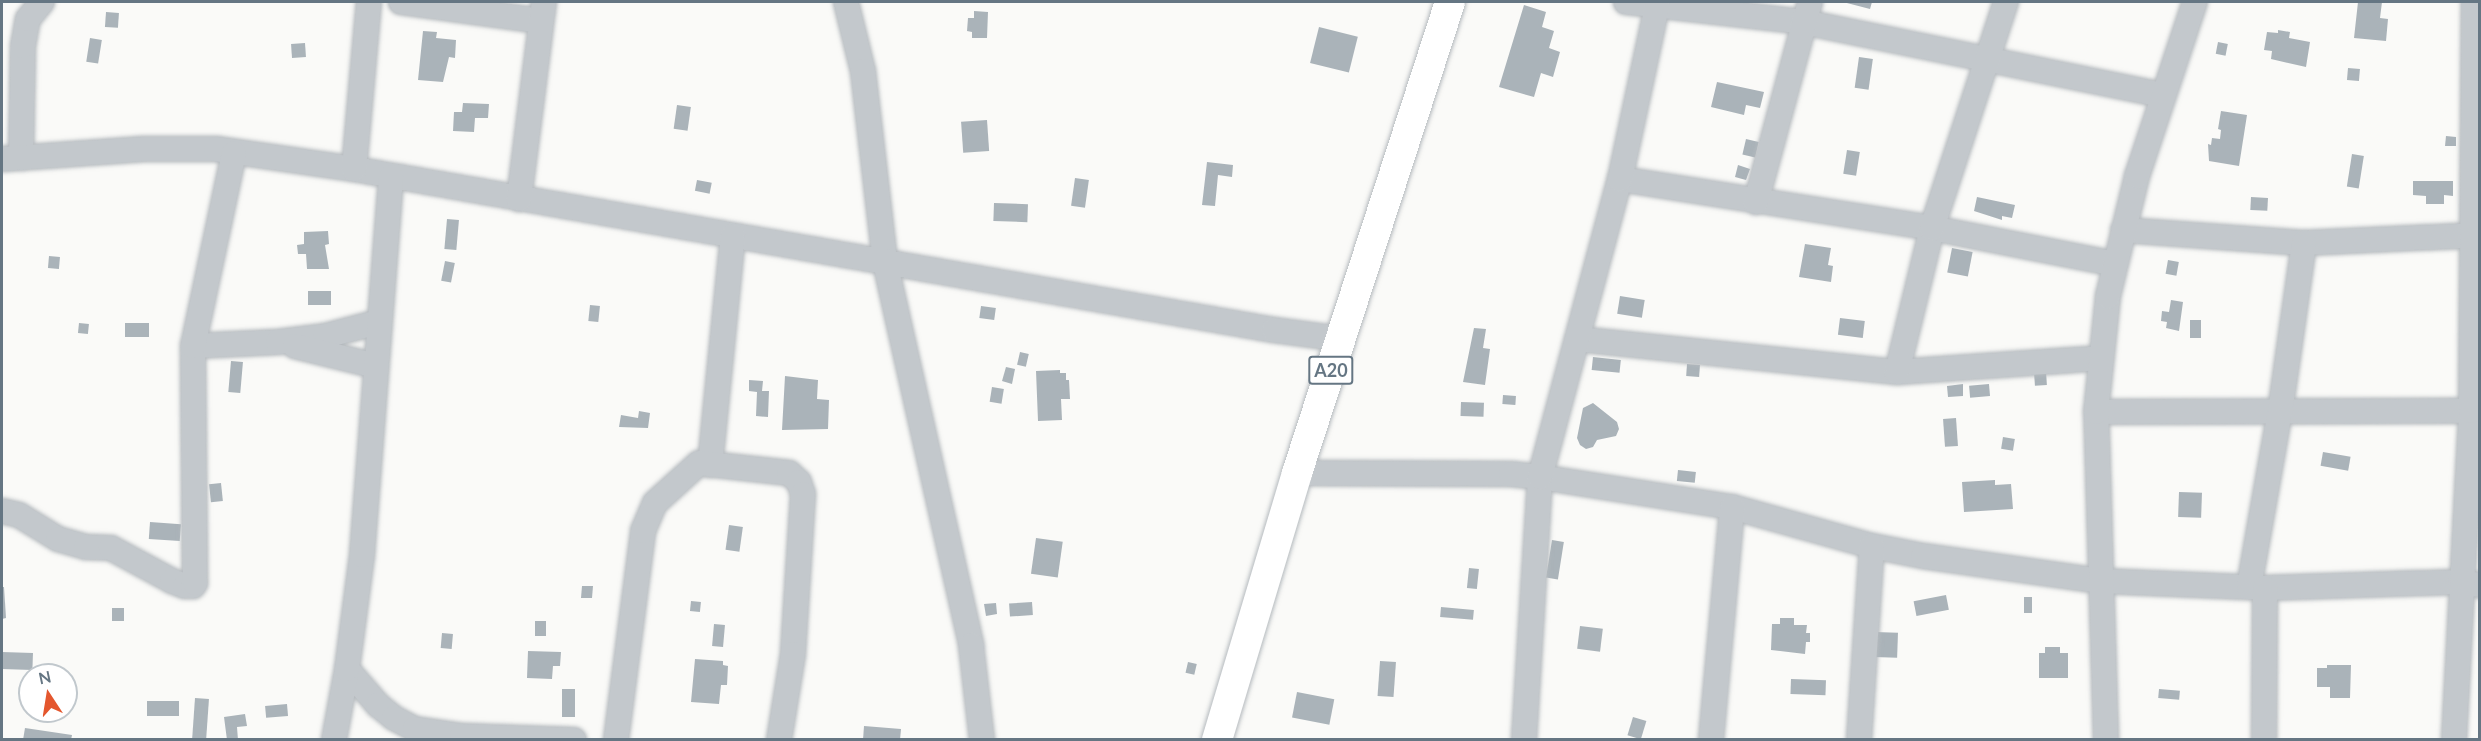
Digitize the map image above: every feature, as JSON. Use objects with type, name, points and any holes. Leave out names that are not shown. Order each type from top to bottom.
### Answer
[{"type":"main road","name":"A20","points":[[1217,740],[1298,473],[1450,2]]},
{"type":"street","points":[[42,2],[28,19],[23,45],[11,159],[144,149],[216,149],[354,170],[1274,330],[1341,339]]},
{"type":"street","points":[[354,170],[369,2]]},
{"type":"street","points":[[401,2],[543,11],[519,200]]},
{"type":"street","points":[[846,2],[863,71],[885,262],[971,645],[982,740]]},
{"type":"street","points":[[1626,2],[1806,12],[1987,59],[2162,95]]},
{"type":"street","points":[[1897,372],[1932,228],[2006,2]]},
{"type":"street","points":[[2106,740],[2096,412],[2108,296],[2123,230],[2162,95],[2195,2]]},
{"type":"street","points":[[2454,740],[2470,583],[2471,411],[2477,236],[2474,2]]},
{"type":"street","points":[[1524,740],[1540,477],[1620,179],[1658,4]]},
{"type":"street","points":[[1755,202],[1806,12]]},
{"type":"street","points":[[2,511],[19,515],[58,539],[86,547],[111,548],[172,581],[193,586],[196,580],[197,560],[193,346],[234,153]]},
{"type":"street","points":[[334,740],[347,669],[363,555],[391,177]]},
{"type":"street","points":[[1620,179],[1932,228],[2115,264]]},
{"type":"street","points":[[2123,230],[2304,243],[2477,236]]},
{"type":"street","points":[[710,465],[733,236]]},
{"type":"street","points":[[2264,740],[2257,587],[2304,243]]},
{"type":"street","points":[[193,346],[278,342],[325,336],[380,322]]},
{"type":"street","points":[[1576,339],[1897,372],[2101,358]]},
{"type":"street","points":[[278,342],[376,366]]},
{"type":"street","points":[[2096,412],[2471,411]]},
{"type":"street","points":[[616,740],[643,531],[655,503],[673,484],[699,463],[789,473],[799,482],[803,494],[793,654],[779,740]]},
{"type":"street","points":[[1298,473],[1511,474],[1540,477],[1732,507],[1872,546],[1923,556],[2101,581],[2257,587],[2470,583]]},
{"type":"street","points":[[1711,740],[1732,507]]},
{"type":"street","points":[[1859,740],[1872,546]]},
{"type":"street","points":[[347,669],[378,705],[394,718],[415,729],[462,736],[574,740]]},
{"type":"building","points":[[1843,2],[1872,2],[1870,9]]},
{"type":"building","points":[[2358,2],[2382,2],[2380,18],[2388,19],[2386,41],[2354,38]]},
{"type":"building","points":[[1524,5],[1546,12],[1542,27],[1554,31],[1549,48],[1560,52],[1553,77],[1541,73],[1534,97],[1499,87]]},
{"type":"building","points":[[974,11],[988,12],[987,38],[972,38],[972,32],[967,31],[968,18],[974,18]]},
{"type":"building","points":[[106,12],[119,13],[118,28],[105,27]]},
{"type":"building","points":[[1319,27],[1358,37],[1349,73],[1310,63]]},
{"type":"building","points":[[2278,30],[2290,32],[2289,38],[2310,42],[2306,67],[2271,59],[2272,51],[2264,50],[2267,32],[2278,33]]},
{"type":"building","points":[[423,31],[437,32],[436,38],[456,40],[455,58],[449,57],[443,82],[418,80]]},
{"type":"building","points":[[90,38],[102,40],[98,64],[86,62]]},
{"type":"building","points":[[2218,42],[2228,44],[2226,56],[2216,54]]},
{"type":"building","points":[[305,43],[306,57],[292,58],[291,44]]},
{"type":"building","points":[[1859,57],[1873,59],[1869,90],[1855,88]]},
{"type":"building","points":[[2348,68],[2360,69],[2359,81],[2347,80]]},
{"type":"building","points":[[1717,82],[1764,92],[1760,108],[1746,105],[1744,115],[1711,107]]},
{"type":"building","points":[[463,103],[489,104],[488,118],[475,118],[474,132],[453,131],[454,112],[462,112]]},
{"type":"building","points":[[677,105],[691,107],[688,131],[674,129]]},
{"type":"building","points":[[2221,111],[2247,115],[2239,166],[2209,161],[2208,144],[2211,145],[2212,138],[2220,139],[2221,130],[2218,129]]},
{"type":"building","points":[[987,120],[989,151],[963,153],[961,122]]},
{"type":"building","points":[[2446,136],[2456,137],[2456,146],[2445,146]]},
{"type":"building","points":[[1746,139],[1759,142],[1755,158],[1742,155]]},
{"type":"building","points":[[1847,150],[1860,152],[1856,176],[1843,174]]},
{"type":"building","points":[[2352,154],[2364,156],[2359,188],[2347,187]]},
{"type":"building","points":[[1207,162],[1233,165],[1232,177],[1218,175],[1215,206],[1202,205]]},
{"type":"building","points":[[1738,165],[1750,169],[1746,180],[1735,177]]},
{"type":"building","points":[[1075,178],[1089,180],[1085,208],[1071,206]]},
{"type":"building","points":[[697,180],[712,183],[710,194],[695,191]]},
{"type":"building","points":[[2413,181],[2453,181],[2453,196],[2444,195],[2444,204],[2426,204],[2426,196],[2413,195]]},
{"type":"building","points":[[1977,197],[2015,205],[2012,218],[2002,216],[2002,220],[1974,211]]},
{"type":"building","points":[[2251,197],[2268,198],[2267,211],[2250,210]]},
{"type":"building","points":[[994,203],[1028,204],[1027,222],[993,221]]},
{"type":"building","points":[[447,219],[459,220],[456,250],[444,249]]},
{"type":"building","points":[[328,231],[329,244],[325,245],[329,269],[307,269],[306,254],[298,254],[297,245],[304,244],[304,232]]},
{"type":"building","points":[[1805,244],[1831,248],[1828,265],[1833,266],[1831,282],[1799,277]]},
{"type":"building","points":[[1952,248],[1973,252],[1968,277],[1947,273]]},
{"type":"building","points":[[49,256],[60,257],[59,269],[48,268]]},
{"type":"building","points":[[2168,260],[2179,262],[2176,276],[2166,274]]},
{"type":"building","points":[[445,261],[455,263],[451,283],[441,281]]},
{"type":"building","points":[[308,291],[331,291],[331,305],[308,305]]},
{"type":"building","points":[[1620,296],[1645,300],[1642,318],[1617,314]]},
{"type":"building","points":[[2171,300],[2183,302],[2179,331],[2166,328],[2167,322],[2161,321],[2162,311],[2169,312]]},
{"type":"building","points":[[590,305],[600,306],[598,322],[588,321]]},
{"type":"building","points":[[981,306],[996,308],[994,320],[979,318]]},
{"type":"building","points":[[1840,318],[1865,321],[1863,338],[1838,335]]},
{"type":"building","points":[[2190,320],[2201,320],[2201,338],[2190,338]]},
{"type":"building","points":[[79,323],[89,324],[88,334],[78,333]]},
{"type":"building","points":[[125,323],[149,323],[149,337],[125,337]]},
{"type":"building","points":[[1474,328],[1486,329],[1483,348],[1490,349],[1485,385],[1463,382]]},
{"type":"building","points":[[1020,352],[1029,354],[1026,367],[1017,365]]},
{"type":"building","points":[[1593,357],[1621,360],[1619,373],[1592,370]]},
{"type":"building","points":[[231,361],[243,362],[240,393],[228,392]]},
{"type":"building","points":[[1687,364],[1700,365],[1699,377],[1686,376]]},
{"type":"building","points":[[1006,367],[1015,369],[1012,384],[1002,381]]},
{"type":"building","points":[[1060,370],[1060,373],[1066,373],[1066,380],[1069,380],[1070,399],[1061,399],[1062,420],[1038,421],[1036,371]]},
{"type":"building","points":[[2046,372],[2047,385],[2035,386],[2034,373]]},
{"type":"building","points":[[785,376],[818,380],[817,399],[829,400],[828,429],[782,430]]},
{"type":"building","points":[[749,380],[763,381],[762,391],[769,391],[768,417],[756,416],[757,392],[749,391]]},
{"type":"building","points":[[1963,384],[1963,396],[1948,397],[1947,386]]},
{"type":"building","points":[[1989,384],[1990,396],[1970,398],[1969,386]]},
{"type":"building","points":[[992,387],[1004,389],[1002,404],[990,402]]},
{"type":"building","points":[[1503,395],[1516,396],[1515,405],[1502,404]]},
{"type":"building","points":[[1461,402],[1484,403],[1483,417],[1461,416]]},
{"type":"building","points":[[1593,403],[1617,422],[1619,429],[1616,436],[1597,440],[1593,447],[1586,449],[1580,445],[1577,438],[1583,408]]},
{"type":"building","points":[[639,411],[650,413],[648,428],[619,427],[621,415],[638,418]]},
{"type":"building","points":[[1956,418],[1958,446],[1945,447],[1943,419]]},
{"type":"building","points":[[2003,437],[2015,439],[2013,451],[2001,449]]},
{"type":"building","points":[[2323,452],[2351,457],[2348,471],[2321,466]]},
{"type":"building","points":[[1678,470],[1696,472],[1695,483],[1677,481]]},
{"type":"building","points":[[1995,480],[1995,485],[2011,484],[2013,509],[1964,512],[1962,482]]},
{"type":"building","points":[[221,483],[223,501],[211,502],[209,484]]},
{"type":"building","points":[[2179,492],[2202,493],[2201,518],[2178,517]]},
{"type":"building","points":[[150,522],[181,524],[180,541],[149,539]]},
{"type":"building","points":[[729,525],[743,527],[739,552],[726,550]]},
{"type":"building","points":[[1036,538],[1063,542],[1058,577],[1031,574]]},
{"type":"building","points":[[1552,540],[1564,542],[1558,579],[1546,578]]},
{"type":"building","points":[[1469,568],[1479,569],[1477,589],[1467,588]]},
{"type":"building","points":[[582,586],[593,586],[592,598],[581,598]]},
{"type":"building","points":[[2,587],[4,587],[6,618],[2,619]]},
{"type":"building","points":[[1946,595],[1949,610],[1916,616],[1914,601]]},
{"type":"building","points":[[2024,597],[2032,597],[2032,613],[2024,613]]},
{"type":"building","points":[[691,601],[701,602],[700,612],[690,611]]},
{"type":"building","points":[[1032,602],[1033,615],[1010,617],[1009,604]]},
{"type":"building","points":[[996,603],[997,614],[986,616],[984,604]]},
{"type":"building","points":[[1441,607],[1474,610],[1473,620],[1440,617]]},
{"type":"building","points":[[112,608],[124,608],[124,621],[112,621]]},
{"type":"building","points":[[1780,618],[1794,618],[1794,625],[1807,625],[1806,633],[1810,633],[1810,642],[1806,642],[1805,654],[1771,650],[1772,624],[1780,624]]},
{"type":"building","points":[[535,621],[546,621],[546,636],[535,636]]},
{"type":"building","points":[[714,624],[725,625],[723,647],[712,646]]},
{"type":"building","points":[[1580,626],[1603,629],[1600,652],[1577,649]]},
{"type":"building","points":[[1875,632],[1898,633],[1897,658],[1874,657]]},
{"type":"building","points":[[442,633],[453,634],[452,649],[441,648]]},
{"type":"building","points":[[2045,647],[2060,647],[2060,653],[2068,653],[2068,678],[2039,678],[2039,653],[2045,653]]},
{"type":"building","points":[[528,651],[561,652],[560,666],[553,666],[552,679],[527,678]]},
{"type":"building","points":[[2,652],[33,653],[33,663],[18,663],[18,670],[2,669]]},
{"type":"building","points":[[695,659],[723,661],[723,665],[728,666],[727,685],[721,685],[719,704],[691,702]]},
{"type":"building","points":[[1380,661],[1396,662],[1394,697],[1378,696]]},
{"type":"building","points":[[1188,662],[1197,664],[1194,675],[1186,673]]},
{"type":"building","points":[[2327,665],[2351,665],[2350,698],[2330,698],[2330,687],[2317,687],[2317,668],[2327,668]]},
{"type":"building","points":[[1791,679],[1826,680],[1825,695],[1790,694]]},
{"type":"building","points":[[562,689],[575,689],[575,717],[562,717]]},
{"type":"building","points":[[2159,689],[2180,691],[2179,700],[2158,698]]},
{"type":"building","points":[[1297,692],[1334,699],[1329,725],[1292,718]]},
{"type":"building","points":[[195,698],[209,699],[206,740],[192,740]]},
{"type":"building","points":[[147,701],[179,701],[179,716],[147,716]]},
{"type":"building","points":[[287,704],[288,716],[266,718],[265,706]]},
{"type":"building","points":[[245,714],[247,726],[237,727],[238,740],[227,740],[224,717]]},
{"type":"building","points":[[1633,717],[1646,721],[1641,739],[1627,735]]},
{"type":"building","points":[[864,726],[901,729],[900,740],[863,740]]},
{"type":"building","points":[[25,728],[72,735],[71,740],[23,740]]}]
